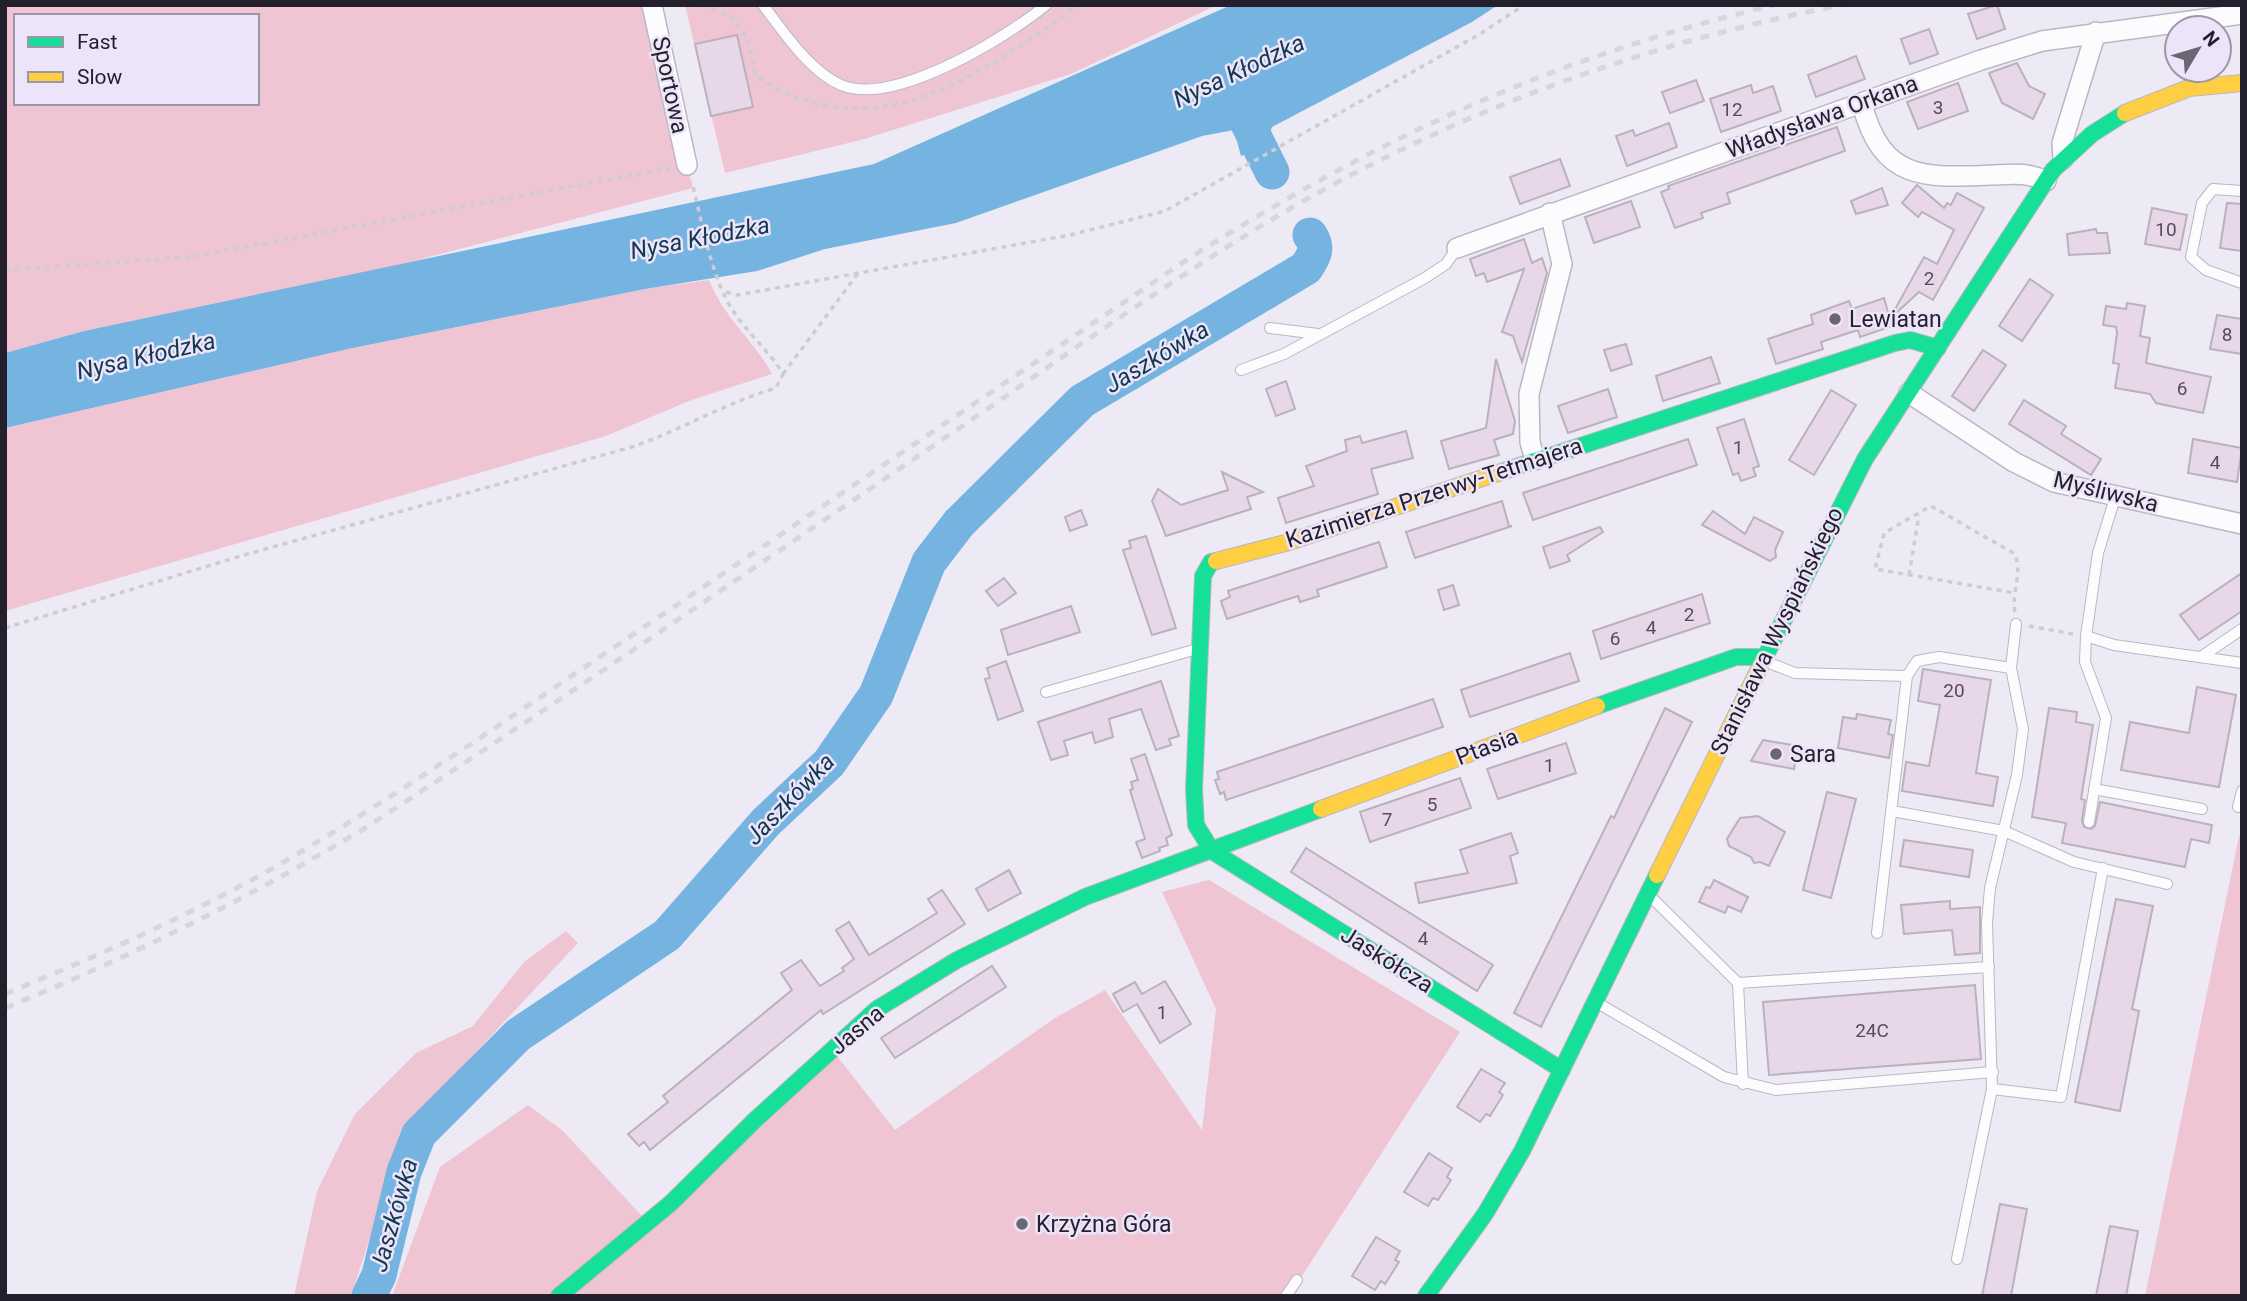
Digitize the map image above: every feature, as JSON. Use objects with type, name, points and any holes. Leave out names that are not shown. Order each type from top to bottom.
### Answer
[{"type":"street","name":"Sportowa","points":[[652,5],[684,166]]},
{"type":"street","name":"Władysława Orkana","points":[[1457,248],[2042,41],[2242,14]]},
{"type":"street","points":[[2063,159],[2062,143],[2096,32]]},
{"type":"street","name":"Stanisława Wyspiańskiego","points":[[1426,1296],[1485,1214],[1563,1070],[1838,507],[2046,181],[2063,159],[2112,120],[2136,107],[2183,90],[2220,82],[2242,83]]},
{"type":"street","points":[[1862,104],[1868,128],[1880,149],[1896,164],[1918,173],[1965,176],[2026,173],[2046,181]]},
{"type":"street","points":[[1535,460],[1530,442],[1529,394],[1562,264],[1550,213]]},
{"type":"street","name":"Kazimierza Przerwy-Tetmajera","points":[[1212,851],[1196,825],[1203,576],[1211,562],[1289,542],[1895,343],[1910,340],[1938,348]]},
{"type":"street","name":"Myśliwska","points":[[1909,393],[2014,462],[2054,482],[2115,498],[2242,524]]},
{"type":"street","name":"Ptasia","points":[[1212,851],[1653,685],[1736,657],[1764,659]]},
{"type":"street","name":"Jaskółcza","points":[[1212,851],[1563,1070]]},
{"type":"street","name":"Jasna","points":[[559,1296],[671,1203],[755,1120],[877,1009],[957,960],[1085,897],[1212,851]]},
{"type":"lane","points":[[763,5],[821,73],[843,86],[872,90],[938,71],[986,46],[1046,5]]},
{"type":"lane","points":[[2242,191],[2213,189],[2202,203],[2191,257],[2206,270],[2242,283]]},
{"type":"lane","points":[[1241,370],[1271,361],[1425,278],[1446,264],[1457,248]]},
{"type":"lane","points":[[1270,328],[1322,334]]},
{"type":"lane","points":[[2089,822],[2106,718],[2085,662],[2086,636],[2098,553],[2115,498]]},
{"type":"lane","points":[[1957,1259],[1992,1088],[1990,888],[2024,729],[2011,668],[2016,624]]},
{"type":"lane","points":[[2201,657],[2242,629]]},
{"type":"lane","points":[[2086,636],[2115,645],[2242,663]]},
{"type":"lane","points":[[1046,692],[1200,648]]},
{"type":"lane","points":[[1877,933],[1907,676],[1917,661],[1939,657],[2011,668]]},
{"type":"lane","points":[[1764,659],[1795,673],[1907,676]]},
{"type":"lane","points":[[2094,789],[2202,809]]},
{"type":"lane","points":[[2238,807],[2242,791]]},
{"type":"lane","points":[[1892,811],[2004,831],[2034,847],[2168,884]]},
{"type":"lane","points":[[1992,1088],[2061,1097],[2103,868]]},
{"type":"lane","points":[[1648,894],[1738,983],[1743,1084]]},
{"type":"lane","points":[[1738,983],[1989,967]]},
{"type":"lane","points":[[1595,1002],[1724,1077],[1743,1084],[1776,1090],[1993,1072]]},
{"type":"lane","points":[[1286,1296],[1297,1280]]},
{"type":"path","points":[[702,5],[739,22],[749,42],[755,75],[779,91],[823,105],[863,109],[904,105],[959,82],[1012,53],[1078,5]]},
{"type":"path","points":[[726,292],[737,295],[1070,235],[1165,211],[1480,34],[1524,5]]},
{"type":"path","points":[[5,270],[190,257],[684,166]]},
{"type":"path","points":[[693,188],[720,282],[730,305],[772,355],[783,374]]},
{"type":"path","points":[[5,628],[244,555],[632,447],[668,434],[726,404],[776,387],[860,271]]},
{"type":"path","points":[[2015,593],[1875,569],[1884,533],[1931,506],[2015,554],[2020,570],[2015,593],[2016,624],[2086,636]]},
{"type":"path","points":[[1909,575],[1919,513]]},
{"type":"shaded area","points":[[5,5],[648,5],[693,188],[383,269],[84,331],[5,353]]},
{"type":"shaded area","points":[[685,5],[1217,5],[1071,74],[861,140],[725,173]]},
{"type":"shaded area","points":[[709,280],[722,306],[772,374],[689,401],[606,436],[5,611],[5,428],[348,349],[645,289]]},
{"type":"shaded area","points":[[2239,836],[2242,836],[2242,1296],[2145,1296]]},
{"type":"shaded area","points":[[1209,880],[1460,1032],[1289,1296],[392,1296],[440,1167],[528,1105],[563,1131],[653,1228],[837,1056],[895,1130],[1055,1018],[1105,990],[1202,1130],[1216,1009],[1162,892]]},
{"type":"shaded area","points":[[566,931],[578,943],[432,1099],[401,1142],[351,1296],[294,1296],[317,1191],[355,1114],[416,1053],[473,1026],[524,962]]},
{"type":"water","name":"Nysa Kłodzka","points":[[1231,5],[1498,5],[1472,22],[1272,127],[1266,145],[1241,156],[1234,130],[1202,136],[956,223],[825,249],[757,271],[645,289],[348,349],[5,428],[5,353],[84,331],[874,164]]},
{"type":"building","points":[[1997,5],[2005,29],[1977,39],[1968,14]]},
{"type":"building","points":[[1929,29],[1938,54],[1910,64],[1901,39]]},
{"type":"building","points":[[737,35],[753,107],[711,116],[695,44]]},
{"type":"building","points":[[1856,56],[1865,79],[1816,97],[1808,75]]},
{"type":"building","points":[[2017,63],[2029,86],[2045,94],[2033,119],[2002,103],[1989,73]]},
{"type":"building","points":[[1696,80],[1704,101],[1670,113],[1662,92]]},
{"type":"building","points":[[1958,83],[1968,111],[1918,129],[1907,102]]},
{"type":"building","points":[[1751,85],[1753,93],[1773,86],[1781,111],[1721,132],[1710,99]]},
{"type":"building","points":[[1669,123],[1677,147],[1627,166],[1616,136],[1633,130],[1635,136]]},
{"type":"building","points":[[1837,127],[1845,151],[1727,193],[1730,203],[1701,213],[1703,218],[1675,228],[1661,192],[1669,189],[1668,186]]},
{"type":"building","points":[[1560,159],[1570,186],[1520,204],[1510,177]]},
{"type":"building","points":[[1917,185],[1944,208],[1947,203],[1951,205],[1957,193],[1984,208],[1933,300],[1919,292],[1896,313],[1894,311],[1924,257],[1937,264],[1954,230],[1922,212],[1918,217],[1902,203]]},
{"type":"building","points":[[1882,188],[1888,205],[1856,214],[1851,201]]},
{"type":"building","points":[[1631,201],[1640,227],[1594,243],[1585,217]]},
{"type":"building","points":[[2227,203],[2242,204],[2242,251],[2220,248]]},
{"type":"building","points":[[2152,208],[2187,215],[2180,250],[2145,244]]},
{"type":"building","points":[[2096,229],[2097,233],[2107,233],[2110,253],[2069,255],[2067,234]]},
{"type":"building","points":[[1524,239],[1532,263],[1542,258],[1547,273],[1522,362],[1513,336],[1502,332],[1524,269],[1487,282],[1484,273],[1476,276],[1470,259]]},
{"type":"building","points":[[2030,279],[2053,295],[2022,341],[1999,326]]},
{"type":"building","points":[[1884,298],[1892,326],[1860,337],[1858,330],[1821,342],[1823,349],[1776,364],[1768,339],[1813,324],[1811,315],[1849,301],[1852,309]]},
{"type":"building","points":[[2127,303],[2145,306],[2140,336],[2150,338],[2146,363],[2211,377],[2203,413],[2156,403],[2150,394],[2115,388],[2119,364],[2113,363],[2116,327],[2103,325],[2106,306],[2126,309]]},
{"type":"building","points":[[2217,315],[2242,319],[2242,354],[2210,349]]},
{"type":"building","points":[[1626,344],[1632,364],[1611,371],[1604,350]]},
{"type":"building","points":[[1983,350],[2006,365],[1974,411],[1952,396]]},
{"type":"building","points":[[1711,357],[1720,383],[1663,401],[1656,376]]},
{"type":"building","points":[[1496,359],[1515,421],[1513,434],[1494,440],[1499,455],[1449,469],[1441,441],[1486,428]]},
{"type":"building","points":[[1286,381],[1295,409],[1276,416],[1266,389]]},
{"type":"building","points":[[1608,389],[1617,417],[1568,433],[1558,406]]},
{"type":"building","points":[[1831,390],[1856,405],[1814,475],[1789,460]]},
{"type":"building","points":[[2024,400],[2066,426],[2061,434],[2101,459],[2091,475],[2009,424]]},
{"type":"building","points":[[1744,419],[1759,466],[1753,468],[1756,476],[1741,481],[1738,473],[1733,475],[1717,428]]},
{"type":"building","points":[[1406,431],[1413,458],[1371,469],[1378,494],[1286,523],[1278,498],[1314,486],[1306,466],[1347,451],[1345,440],[1360,436],[1362,443]]},
{"type":"building","points":[[1688,439],[1697,465],[1533,520],[1523,493]]},
{"type":"building","points":[[2193,439],[2242,448],[2237,482],[2188,473]]},
{"type":"building","points":[[1222,472],[1263,492],[1247,497],[1251,509],[1166,536],[1152,501],[1158,489],[1181,505],[1228,490]]},
{"type":"building","points":[[1502,501],[1509,526],[1512,526],[1415,558],[1406,532]]},
{"type":"building","points":[[1081,510],[1087,525],[1070,531],[1065,517]]},
{"type":"building","points":[[1713,511],[1745,534],[1754,517],[1783,532],[1775,550],[1776,557],[1770,561],[1702,525]]},
{"type":"building","points":[[1600,527],[1603,532],[1567,555],[1570,561],[1550,568],[1543,547]]},
{"type":"building","points":[[1146,536],[1176,628],[1152,635],[1123,550],[1131,548],[1129,541]]},
{"type":"building","points":[[1379,542],[1387,567],[1317,590],[1319,596],[1300,602],[1298,596],[1227,619],[1221,601],[1230,597],[1228,591]]},
{"type":"building","points":[[2242,573],[2242,611],[2199,640],[2180,615]]},
{"type":"building","points":[[1004,578],[1016,593],[998,606],[986,591]]},
{"type":"building","points":[[1453,585],[1459,605],[1444,610],[1438,590]]},
{"type":"building","points":[[1702,594],[1710,623],[1601,659],[1593,631]]},
{"type":"building","points":[[1071,606],[1080,632],[1008,655],[1001,630]]},
{"type":"building","points":[[1570,653],[1579,681],[1470,717],[1461,690]]},
{"type":"building","points":[[1006,661],[1023,711],[998,720],[985,679],[990,678],[987,668]]},
{"type":"building","points":[[1923,669],[1991,680],[1976,773],[1998,777],[1993,806],[1902,791],[1906,762],[1929,766],[1940,705],[1918,701]]},
{"type":"building","points":[[1161,681],[1179,736],[1169,739],[1171,745],[1156,750],[1141,709],[1109,719],[1113,737],[1095,743],[1092,732],[1064,741],[1068,755],[1051,760],[1038,722]]},
{"type":"building","points":[[2197,687],[2236,695],[2219,787],[2121,770],[2130,722],[2189,733]]},
{"type":"building","points":[[1433,699],[1443,727],[1226,800],[1224,792],[1220,794],[1215,780],[1219,779],[1217,772]]},
{"type":"building","points":[[1665,708],[1692,722],[1541,1027],[1514,1013],[1611,816],[1614,818]]},
{"type":"building","points":[[2049,708],[2077,712],[2076,722],[2093,725],[2081,799],[2085,800],[2082,821],[2084,827],[2091,829],[2095,826],[2100,802],[2212,825],[2209,843],[2191,839],[2185,867],[2062,843],[2066,823],[2032,817]]},
{"type":"building","points":[[1857,714],[1891,720],[1888,734],[1893,735],[1889,758],[1838,748],[1843,717],[1856,719]]},
{"type":"building","name":"Sara","points":[[1763,740],[1798,746],[1794,769],[1751,761]]},
{"type":"building","points":[[1566,743],[1576,773],[1498,799],[1487,769]]},
{"type":"building","points":[[1145,754],[1172,835],[1166,838],[1168,845],[1142,858],[1136,842],[1145,839],[1130,790],[1133,789],[1131,782],[1138,780],[1131,759]]},
{"type":"building","points":[[1460,778],[1471,808],[1370,842],[1360,812]]},
{"type":"building","points":[[1827,792],[1856,799],[1831,898],[1803,890]]},
{"type":"building","points":[[1758,816],[1785,832],[1769,866],[1760,862],[1754,863],[1751,857],[1729,846],[1727,839],[1740,818]]},
{"type":"building","points":[[1511,833],[1518,853],[1510,856],[1517,883],[1419,903],[1415,883],[1468,873],[1460,850]]},
{"type":"building","points":[[1904,840],[1973,850],[1969,877],[1900,866]]},
{"type":"building","points":[[1306,848],[1493,965],[1477,991],[1291,872]]},
{"type":"building","points":[[1009,870],[1021,893],[988,911],[976,889]]},
{"type":"building","points":[[1714,880],[1748,897],[1741,912],[1728,906],[1725,913],[1699,902],[1706,887],[1710,888]]},
{"type":"building","points":[[942,890],[965,924],[823,1014],[821,1010],[650,1150],[644,1142],[639,1146],[628,1134],[668,1102],[663,1096],[792,990],[781,973],[801,960],[820,986],[844,971],[842,968],[854,959],[836,930],[849,922],[869,955],[937,913],[928,899]]},
{"type":"building","points":[[2116,899],[2153,906],[2132,1009],[2139,1011],[2120,1111],[2075,1102]]},
{"type":"building","points":[[1950,901],[1950,909],[1980,907],[1980,953],[1955,955],[1952,930],[1904,934],[1901,905]]},
{"type":"building","points":[[992,966],[1006,987],[895,1058],[881,1038]]},
{"type":"building","points":[[1165,981],[1191,1024],[1160,1043],[1137,1004],[1123,1012],[1113,994],[1135,982],[1142,994]]},
{"type":"building","points":[[1975,985],[1981,1059],[1769,1075],[1763,1002]]},
{"type":"building","points":[[1481,1069],[1505,1083],[1499,1092],[1503,1095],[1490,1116],[1486,1114],[1480,1122],[1457,1107]]},
{"type":"building","points":[[1429,1153],[1452,1168],[1447,1177],[1451,1180],[1438,1200],[1433,1198],[1428,1206],[1404,1192]]},
{"type":"building","points":[[2000,1204],[2027,1209],[2011,1296],[1982,1296]]},
{"type":"building","points":[[2110,1226],[2138,1231],[2126,1296],[2096,1296]]},
{"type":"building","points":[[1376,1237],[1400,1251],[1395,1260],[1399,1262],[1385,1284],[1381,1281],[1375,1290],[1352,1276]]},
{"type":"waterway","name":"Jaszkówka","points":[[1239,106],[1272,172]]},
{"type":"waterway","name":"Jaszkówka","points":[[369,1296],[379,1275],[404,1172],[419,1134],[518,1035],[667,935],[766,822],[829,763],[876,695],[929,562],[959,523],[1082,401],[1306,268],[1314,252],[1310,235]]},
{"type":"railway","points":[[5,994],[195,910],[268,871],[348,823],[480,738],[1185,261],[1327,177],[1397,140],[1540,77],[1615,50],[1774,5]]},
{"type":"railway","points":[[5,1008],[188,925],[365,828],[661,631],[1167,286],[1254,230],[1362,169],[1494,108],[1562,82],[1700,38],[1842,5]]},
{"type":"traffic: fast","points":[[1763,661],[1865,459],[2053,170],[2092,134],[2125,113]]},
{"type":"traffic: fast","points":[[1498,473],[1895,343],[1910,340],[1938,348]]},
{"type":"traffic: fast","points":[[1216,561],[1211,562],[1203,576],[1194,790],[1196,825],[1212,851],[1562,1070]]},
{"type":"traffic: fast","points":[[1597,706],[1736,657],[1765,657]]},
{"type":"traffic: fast","points":[[559,1296],[671,1203],[755,1120],[877,1009],[957,960],[1085,897],[1321,809]]},
{"type":"traffic: fast","points":[[1426,1296],[1485,1214],[1522,1151],[1657,875]]},
{"type":"traffic: slow","points":[[2125,113],[2189,88],[2242,83]]},
{"type":"traffic: slow","points":[[1216,561],[1289,542],[1498,473]]},
{"type":"traffic: slow","points":[[1657,875],[1763,661]]},
{"type":"traffic: slow","points":[[1321,809],[1597,706]]},
{"type":"place","name":"Lewiatan","points":[[1835,319]]},
{"type":"place","name":"Sara","points":[[1776,754]]},
{"type":"place","name":"Krzyżna Góra","points":[[1022,1224]]}]
